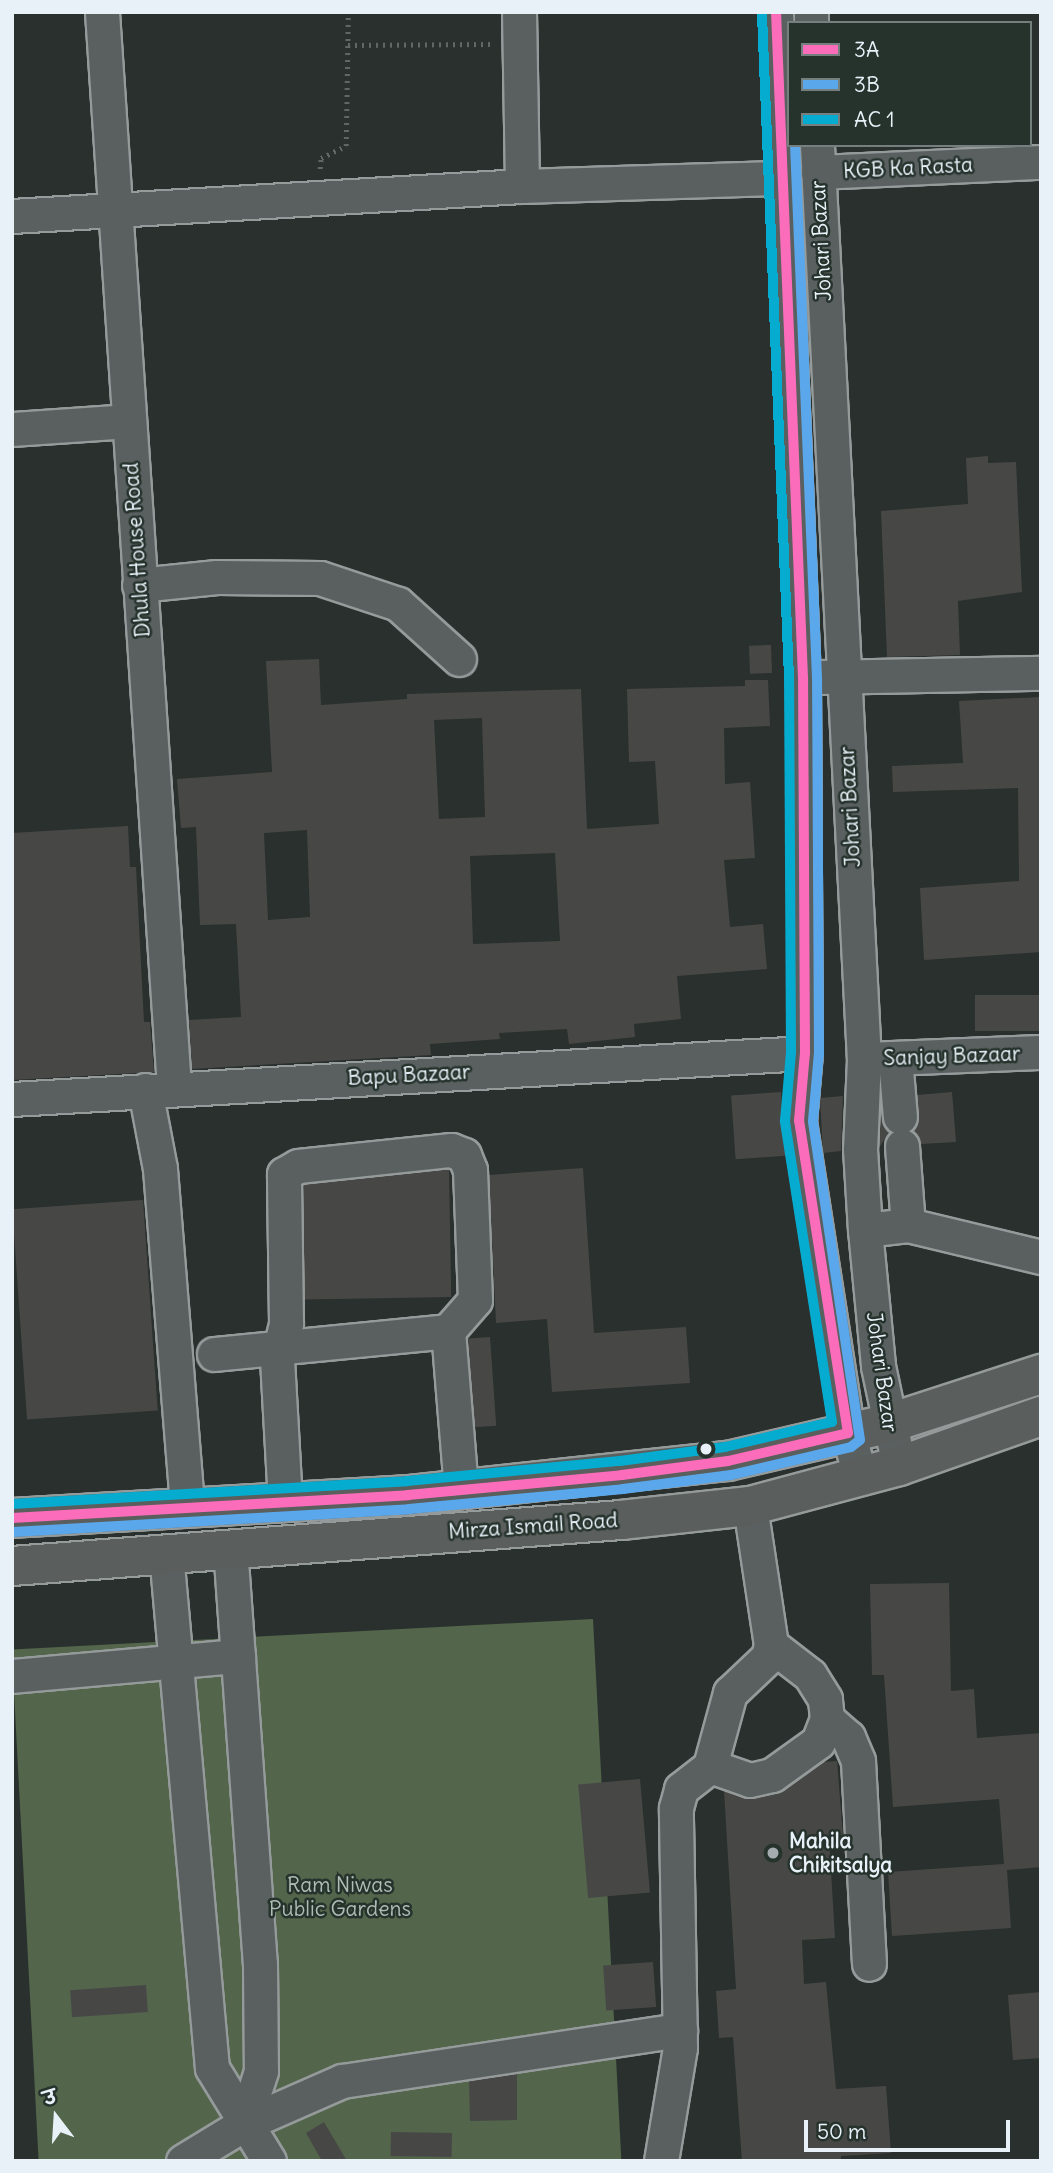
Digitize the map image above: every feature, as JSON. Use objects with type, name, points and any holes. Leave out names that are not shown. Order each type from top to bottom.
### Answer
[{"type":"highway","name":"Mirza Ismail Road","points":[[12,1518],[461,1489],[728,1461],[887,1424],[1041,1374]]},
{"type":"highway","name":"Mirza Ismail Road","points":[[12,1566],[621,1520],[750,1506],[899,1466],[1041,1416]]},
{"type":"street","name":"Dhula House Road","points":[[102,12],[139,585],[160,1089],[160,1169],[187,1508]]},
{"type":"street","name":"Johari Bazar","points":[[776,12],[803,678],[805,1053],[802,1154],[848,1433],[860,1475]]},
{"type":"street","points":[[518,28],[522,186]]},
{"type":"street","name":"Johari Bazar","points":[[817,159],[843,677],[880,1059],[860,1149],[865,1230],[887,1424],[899,1466]]},
{"type":"street","name":"KGB Ka Rasta","points":[[817,159],[1041,162]]},
{"type":"street","points":[[12,216],[522,186],[782,177]]},
{"type":"street","points":[[12,429],[128,421]]},
{"type":"street","points":[[795,480],[833,478]]},
{"type":"street","points":[[139,585],[216,577],[320,578],[398,604],[459,659]]},
{"type":"street","points":[[803,678],[1041,673]]},
{"type":"street","name":"Sanjay Bazaar","points":[[880,1059],[1041,1052]]},
{"type":"street","name":"Bapu Bazaar","points":[[12,1099],[805,1053]]},
{"type":"street","points":[[880,1059],[901,1131],[908,1225]]},
{"type":"street","points":[[214,1354],[279,1348],[448,1331],[475,1300],[470,1170],[464,1155],[451,1150],[298,1166],[284,1174],[286,1324],[279,1348],[285,1502]]},
{"type":"street","points":[[865,1230],[908,1225],[1041,1257]]},
{"type":"street","points":[[448,1331],[461,1489]]},
{"type":"street","points":[[661,2161],[678,2072],[680,2030],[676,1808],[681,1789],[710,1766],[730,1692],[768,1657],[771,1645],[750,1506]]},
{"type":"street","points":[[230,1548],[260,1964],[261,2071],[244,2124]]},
{"type":"street","points":[[166,1553],[212,2068],[269,2161]]},
{"type":"street","points":[[710,1766],[750,1780],[772,1775],[818,1742],[827,1719],[825,1699],[810,1675],[771,1645]]},
{"type":"street","points":[[12,1676],[238,1656]]},
{"type":"street","points":[[827,1719],[848,1737],[858,1761],[869,1964]]},
{"type":"street","points":[[183,2161],[244,2124],[342,2081],[680,2030]]},
{"type":"path","points":[[319,198],[321,158],[346,146],[348,12]]},
{"type":"path","points":[[348,45],[518,28]]},
{"type":"green space","name":"Ram Niwas Public Gardens","points":[[593,1619],[621,2161],[39,2161],[12,1649]]},
{"type":"building","points":[[988,456],[988,463],[1016,462],[1022,592],[958,601],[960,655],[887,657],[881,511],[968,504],[966,458]]},
{"type":"building","points":[[771,645],[772,673],[750,674],[749,646]]},
{"type":"building","points":[[319,659],[321,705],[407,699],[407,694],[581,689],[587,829],[659,824],[655,761],[629,762],[627,689],[745,686],[745,680],[768,680],[770,726],[724,728],[725,784],[750,782],[755,858],[724,860],[730,927],[763,924],[767,969],[677,976],[681,1019],[634,1024],[635,1037],[569,1044],[567,1029],[499,1033],[500,1039],[430,1044],[431,1055],[192,1069],[189,1020],[241,1017],[236,924],[200,925],[196,827],[181,828],[177,779],[272,772],[266,661]],"holes":[[[482,718],[485,817],[439,819],[434,720]],[[307,830],[310,917],[268,920],[264,833]],[[555,853],[560,941],[473,944],[470,856]]]},
{"type":"building","points":[[1041,697],[1041,952],[924,960],[920,888],[1019,881],[1018,788],[893,792],[892,766],[963,763],[959,701]]},
{"type":"building","points":[[128,826],[130,867],[136,867],[144,1022],[150,1022],[154,1072],[12,1080],[12,833]]},
{"type":"building","points":[[975,995],[1041,995],[1041,1031],[975,1031]]},
{"type":"building","points":[[781,1092],[785,1156],[736,1159],[731,1095]]},
{"type":"building","points":[[952,1092],[956,1142],[921,1144],[913,1131],[919,1116],[917,1095]]},
{"type":"building","points":[[843,1096],[841,1151],[823,1153],[820,1098]]},
{"type":"building","points":[[881,1117],[889,1132],[879,1148]]},
{"type":"building","points":[[583,1168],[594,1333],[686,1327],[690,1383],[552,1392],[547,1319],[496,1323],[489,1175]]},
{"type":"building","points":[[449,1170],[451,1297],[304,1300],[302,1173]]},
{"type":"building","points":[[143,1200],[158,1410],[27,1420],[12,1209]]},
{"type":"building","points":[[490,1337],[496,1426],[474,1427],[468,1339]]},
{"type":"building","points":[[949,1583],[951,1691],[974,1689],[977,1738],[1041,1733],[1041,1867],[1007,1870],[1011,1928],[892,1936],[888,1872],[1004,1864],[999,1799],[893,1807],[884,1675],[872,1675],[870,1584]]},
{"type":"building","points":[[837,1761],[843,1836],[829,1837],[835,1938],[802,1940],[804,1984],[826,1982],[836,2089],[886,2086],[891,2153],[841,2156],[841,2161],[742,2161],[733,2037],[719,2038],[716,1991],[736,1989],[724,1791],[754,1799],[776,1794],[823,1762]]},
{"type":"building","points":[[640,1779],[650,1893],[588,1898],[578,1784]]},
{"type":"building","points":[[653,1962],[656,2007],[606,2010],[603,1965]]},
{"type":"building","points":[[146,1985],[148,2012],[72,2017],[70,1990]]},
{"type":"building","points":[[1041,1992],[1041,2058],[1013,2060],[1008,1995]]},
{"type":"building","points":[[517,2074],[517,2120],[470,2121],[469,2081]]},
{"type":"building","points":[[324,2122],[347,2161],[322,2161],[306,2133]]},
{"type":"building","points":[[391,2132],[452,2133],[452,2157],[391,2156]]},
{"type":"transit line","name":"3A","points":[[12,1518],[408,1495],[622,1475],[728,1461],[848,1433],[799,1121],[805,1053],[803,678],[776,12]]},
{"type":"transit line","points":[[12,1504],[407,1481],[620,1461],[725,1447],[832,1422],[785,1121],[791,1052],[789,678],[762,13]]},
{"type":"transit line","name":"3B","points":[[13,1532],[409,1509],[623,1489],[731,1475],[851,1447],[860,1440],[813,1121],[819,1053],[817,678],[795,147]]},
{"type":"place","name":"Mahila Chikitsalya","points":[[773,1853]]}]
